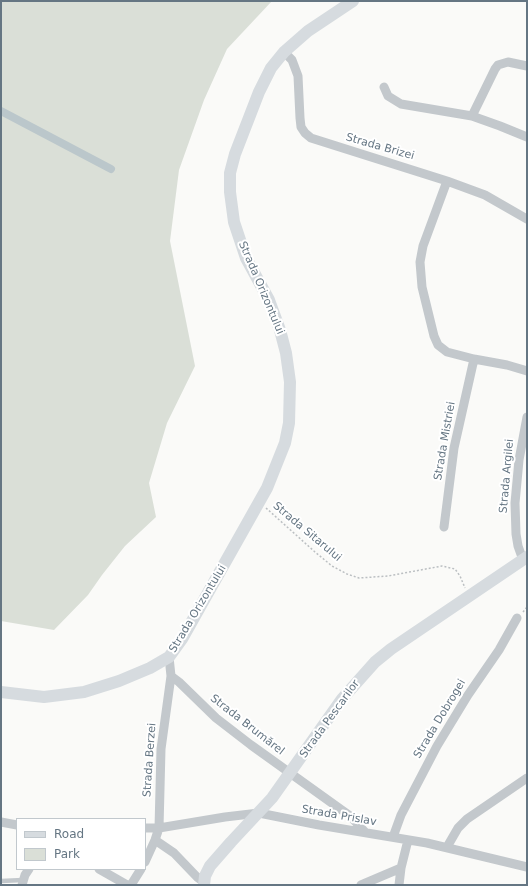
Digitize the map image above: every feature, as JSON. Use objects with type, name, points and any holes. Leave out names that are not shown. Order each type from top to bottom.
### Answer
[{"type":"street","name":"Strada Orizontului","points":[[1,692],[44,697],[84,692],[119,681],[150,668],[169,657],[182,639],[270,482],[285,443],[288,423],[290,382],[286,354],[280,330],[269,300],[246,258],[234,222],[230,192],[230,173],[235,154],[259,92],[271,68],[284,52],[308,31],[353,1]]},
{"type":"street","name":"Strada Brizei","points":[[284,52],[292,60],[298,76],[300,118],[305,133],[311,138],[447,181],[485,195],[527,220]]},
{"type":"street","points":[[472,116],[498,65],[508,62],[527,66]]},
{"type":"street","points":[[384,87],[388,96],[401,104],[472,116],[527,137]]},
{"type":"street","points":[[447,181],[423,246],[420,262],[420,273],[434,336],[438,345],[447,352],[507,365],[527,371]]},
{"type":"street","name":"Strada Mistriei","points":[[444,527],[454,448],[474,359]]},
{"type":"street","name":"Strada Argilei","points":[[525,558],[518,546],[515,503],[519,460],[527,417]]},
{"type":"street","name":"Strada Pescarilor","points":[[204,883],[207,871],[272,798],[342,699],[375,662],[390,650],[525,558]]},
{"type":"street","name":"Strada Dobrogei","points":[[393,837],[401,815],[437,746],[468,694],[499,650],[516,618]]},
{"type":"street","name":"Strada Berzei","points":[[146,860],[159,828],[161,749],[171,676],[169,657]]},
{"type":"street","name":"Strada Brumărel","points":[[171,676],[216,718],[250,746],[350,816],[366,833]]},
{"type":"street","points":[[447,847],[458,828],[467,819],[527,778]]},
{"type":"street","name":"Strada Prislav","points":[[146,828],[159,828],[225,817],[259,814],[447,847],[527,867]]},
{"type":"street","points":[[1,822],[16,824]]},
{"type":"street","points":[[155,840],[174,853],[204,883]]},
{"type":"street","points":[[400,885],[401,868],[408,840]]},
{"type":"street","points":[[361,885],[401,868]]},
{"type":"street","points":[[23,882],[29,870]]},
{"type":"street","points":[[101,870],[127,885]]},
{"type":"street","points":[[131,885],[140,870]]},
{"type":"lane","points":[[1,881],[23,882]]},
{"type":"path","name":"Strada Sitarului","points":[[259,502],[332,566],[347,574],[359,578],[388,576],[442,566],[449,567],[455,569],[465,584],[467,597]]},
{"type":"green space","points":[[1,1],[272,1],[227,49],[204,100],[179,170],[170,241],[195,366],[167,423],[149,483],[156,517],[125,546],[88,595],[54,630],[1,621]]},
{"type":"waterway","points":[[1,111],[111,169]]}]
